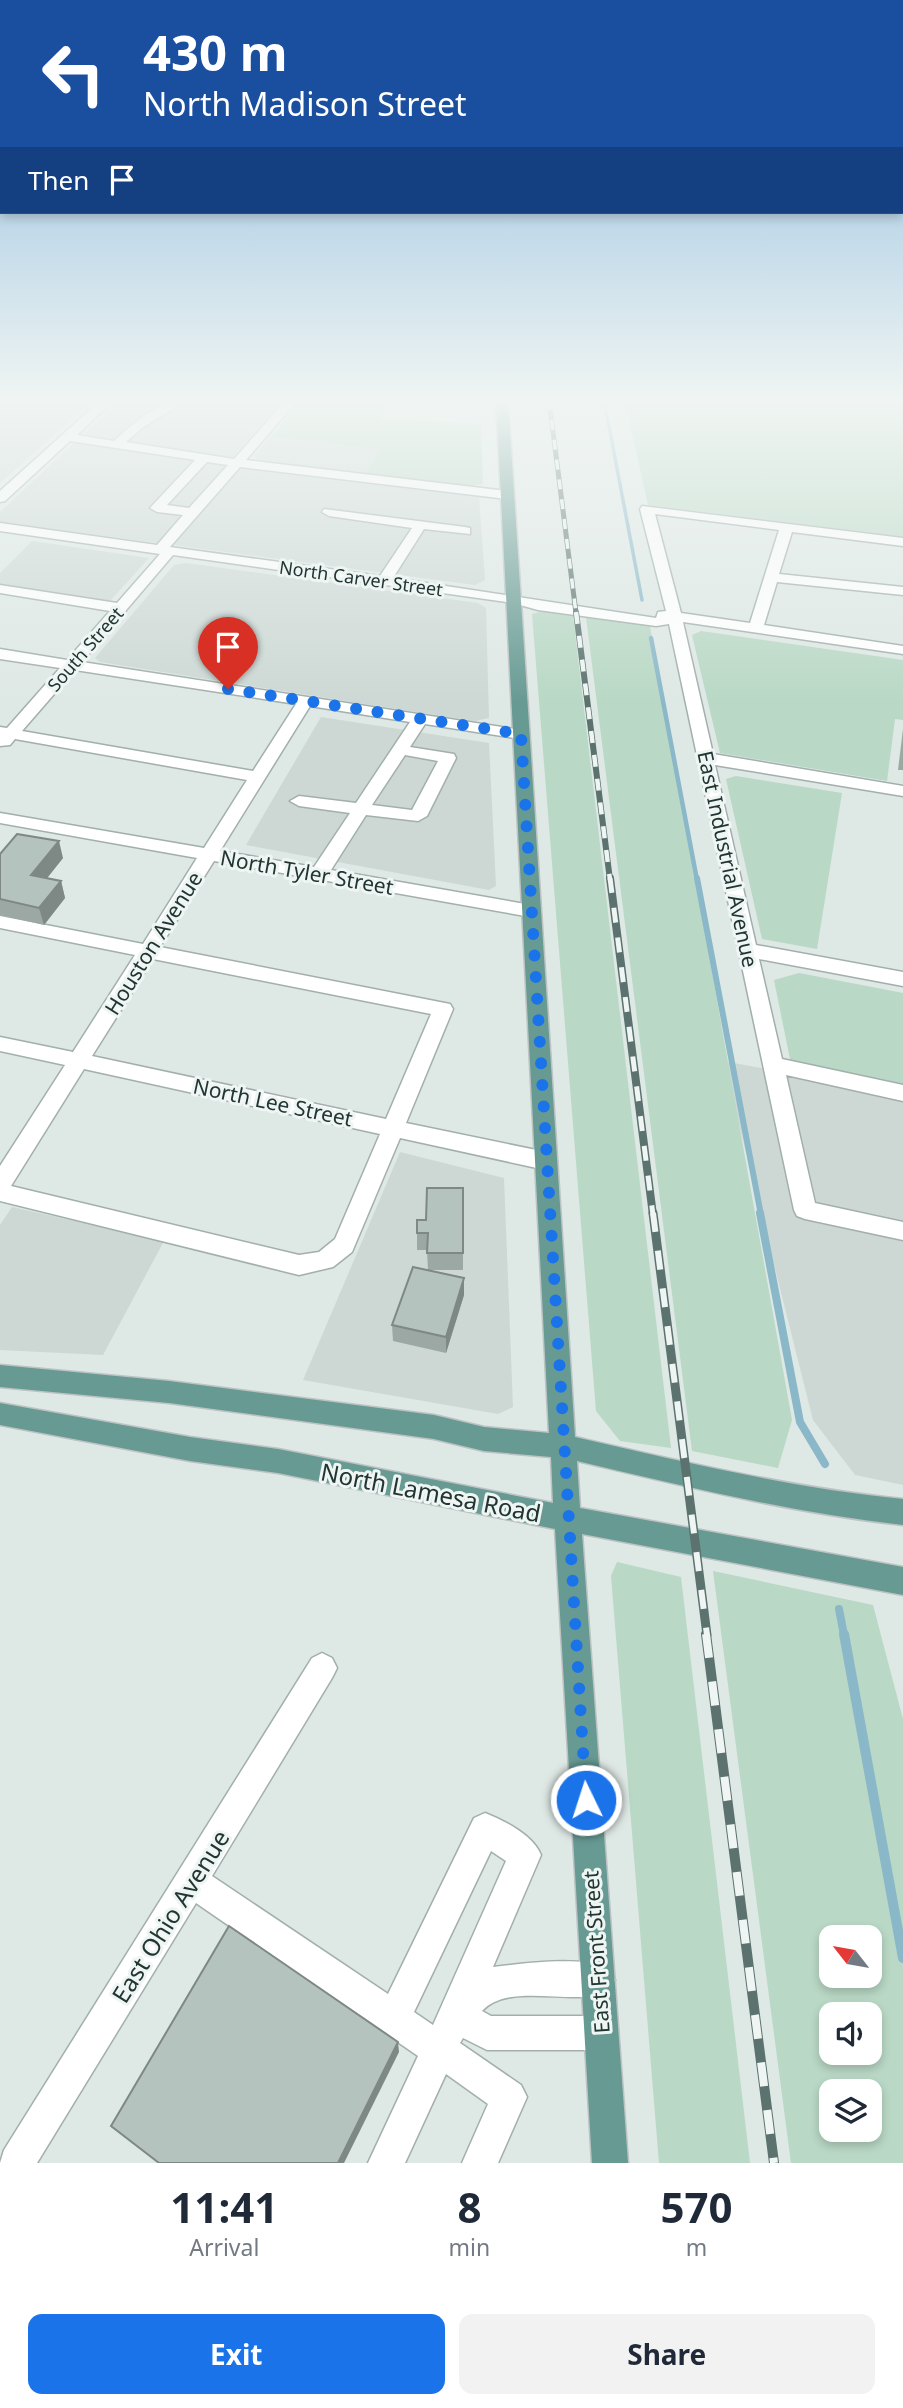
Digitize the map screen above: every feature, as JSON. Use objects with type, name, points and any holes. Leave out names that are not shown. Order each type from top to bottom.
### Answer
[{"type":"main road","name":"East Front Street","points":[[507,501],[568,1519],[610,2163]]},
{"type":"main road","points":[[0,1376],[169,1392],[434,1427],[484,1439],[565,1446],[684,1474],[854,1507],[903,1512]]},
{"type":"main road","name":"North Lamesa Road","points":[[0,1413],[190,1450],[278,1461],[568,1519],[903,1581]]},
{"type":"street","points":[[164,501],[157,508],[194,513]]},
{"type":"street","name":"South Street","points":[[4,737],[121,608],[204,501]]},
{"type":"street","name":"East Industrial Avenue","points":[[788,527],[647,509],[675,619],[805,1210],[903,1231]]},
{"type":"street","points":[[329,512],[466,531]]},
{"type":"street","points":[[384,581],[420,525]]},
{"type":"street","name":"North Carver Street","points":[[0,527],[514,599],[538,606],[656,622],[675,619],[903,650]]},
{"type":"street","points":[[755,630],[788,527],[903,542]]},
{"type":"street","points":[[772,577],[903,591]]},
{"type":"street","points":[[0,589],[121,608]]},
{"type":"street","points":[[0,654],[521,734]]},
{"type":"street","name":"Houston Avenue","points":[[0,1185],[306,701]]},
{"type":"street","points":[[319,874],[421,718]]},
{"type":"street","points":[[4,737],[258,777]]},
{"type":"street","points":[[299,801],[418,816],[448,758],[402,750]]},
{"type":"street","points":[[706,758],[903,792]]},
{"type":"street","name":"North Tyler Street","points":[[0,818],[531,911]]},
{"type":"street","points":[[0,922],[443,1009],[344,1245],[325,1260],[299,1265],[0,1192]]},
{"type":"street","points":[[748,950],[903,979]]},
{"type":"street","name":"North Lee Street","points":[[0,1044],[546,1161]]},
{"type":"street","points":[[774,1065],[903,1093]]},
{"type":"street","name":"East Ohio Avenue","points":[[16,2163],[323,1668]]},
{"type":"street","points":[[386,2163],[456,2014],[525,1855],[485,1829],[394,2018]]},
{"type":"street","points":[[191,1881],[509,2096],[480,2163]]},
{"type":"street","points":[[456,2014],[483,1985],[511,1980],[598,1980]]},
{"type":"street","points":[[456,2014],[487,2033],[601,2032]]},
{"type":"street","points":[[0,2150],[16,2163]]},
{"type":"shaded area","points":[[12,501],[479,501],[485,580],[475,585],[0,522],[0,512]]},
{"type":"shaded area","points":[[32,541],[149,558],[109,602],[0,586],[0,573]]},
{"type":"shaded area","points":[[186,563],[478,603],[486,608],[489,718],[475,721],[100,662],[95,658],[174,565]]},
{"type":"shaded area","points":[[321,717],[489,743],[496,886],[489,890],[246,845]]},
{"type":"shaded area","points":[[723,1061],[903,1094],[903,1485],[855,1475],[813,1420]]},
{"type":"shaded area","points":[[400,1152],[504,1178],[513,1407],[498,1414],[303,1380]]},
{"type":"shaded area","points":[[12,1207],[164,1241],[103,1355],[0,1350],[0,1225]]},
{"type":"green space","points":[[647,501],[903,501],[903,537],[648,505]]},
{"type":"green space","points":[[542,611],[573,615],[671,1448],[620,1441],[596,1411],[532,614]]},
{"type":"green space","points":[[586,617],[650,626],[792,1420],[778,1468],[692,1451]]},
{"type":"green space","points":[[701,631],[903,660],[903,720],[895,719],[887,781],[720,753],[692,635]]},
{"type":"green space","points":[[736,776],[842,793],[817,949],[762,939],[726,779]]},
{"type":"green space","points":[[799,973],[903,993],[903,1087],[791,1064],[774,980]]},
{"type":"green space","points":[[617,1562],[681,1577],[750,2163],[659,2163],[611,1576]]},
{"type":"green space","points":[[713,1571],[873,1605],[903,1719],[903,2163],[791,2163]]},
{"type":"building","points":[[17,834],[59,841],[31,875],[61,881],[39,908],[0,899],[0,854]]},
{"type":"building","points":[[427,1188],[463,1188],[463,1253],[427,1253],[428,1233],[417,1233],[417,1220],[426,1220]]},
{"type":"building","points":[[413,1267],[464,1278],[446,1337],[392,1325]]},
{"type":"building","points":[[229,1926],[398,2042],[338,2163],[159,2163],[111,2126]]},
{"type":"waterway","points":[[623,501],[642,600]]},
{"type":"waterway","points":[[651,638],[697,880]]},
{"type":"waterway","points":[[697,878],[761,1215]]},
{"type":"waterway","points":[[760,1213],[800,1422],[825,1464]]},
{"type":"waterway","points":[[839,1609],[844,1635]]},
{"type":"waterway","points":[[844,1634],[903,1958]]},
{"type":"railway","points":[[562,501],[576,613]]},
{"type":"railway","points":[[576,612],[610,880]]},
{"type":"railway","points":[[610,878],[653,1215]]},
{"type":"railway","points":[[653,1213],[707,1635]]},
{"type":"railway","points":[[706,1634],[774,2163]]},
{"type":"route","points":[[228,689],[521,734],[586,1800]]}]
